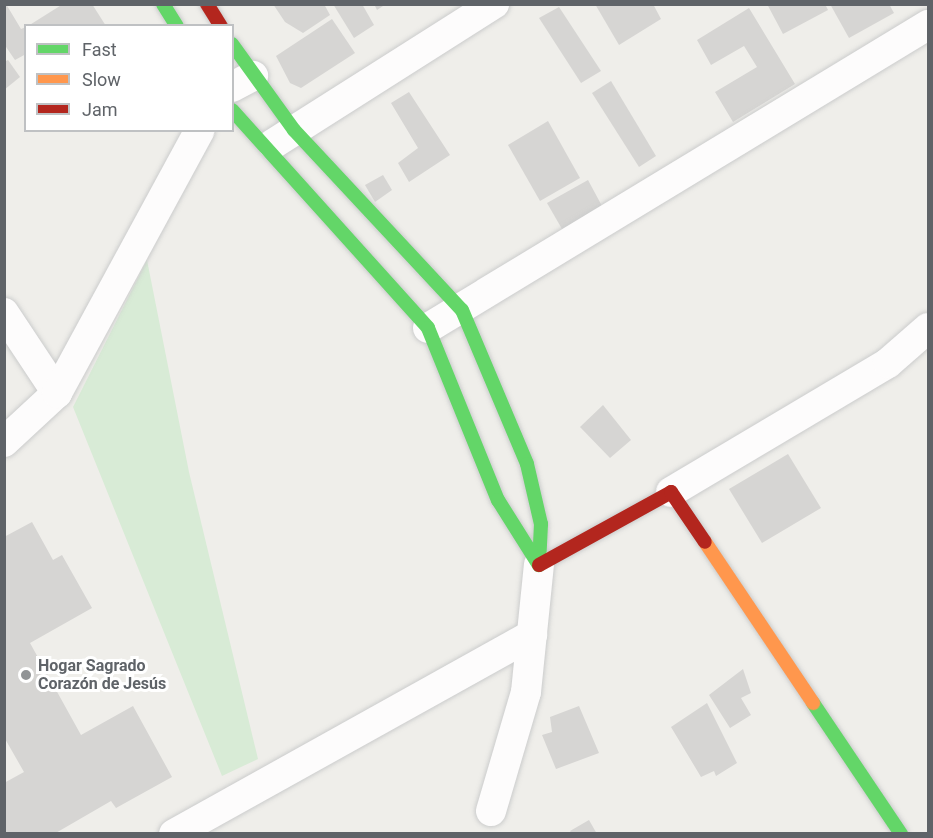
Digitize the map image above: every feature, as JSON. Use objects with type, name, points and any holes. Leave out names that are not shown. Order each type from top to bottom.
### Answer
[{"type":"street","points":[[163,4],[176,24]]},
{"type":"street","points":[[207,4],[220,24]]},
{"type":"street","points":[[264,150],[494,4]]},
{"type":"street","points":[[428,328],[462,310],[928,26]]},
{"type":"street","points":[[234,51],[243,82],[294,130],[462,310],[528,464],[541,524],[526,692],[491,812]]},
{"type":"street","points":[[234,112],[264,150],[428,328],[498,500],[539,565]]},
{"type":"street","points":[[4,442],[57,393],[199,132]]},
{"type":"street","points":[[4,314],[57,393]]},
{"type":"street","points":[[539,565],[671,492],[888,363],[928,328]]},
{"type":"street","points":[[671,492],[901,834]]},
{"type":"street","points":[[174,834],[532,635]]},
{"type":"green space","points":[[147,260],[189,472],[258,759],[222,776],[73,407]]},
{"type":"building","points":[[6,4],[21,29],[24,28],[24,55],[15,60],[4,44]]},
{"type":"building","points":[[63,4],[92,4],[105,24],[31,24]]},
{"type":"building","points":[[273,4],[324,4],[330,15],[303,33],[285,22]]},
{"type":"building","points":[[333,4],[362,4],[374,25],[354,38]]},
{"type":"building","points":[[374,4],[386,4],[377,10]]},
{"type":"building","points":[[595,4],[653,4],[661,19],[619,45]]},
{"type":"building","points":[[767,4],[825,4],[828,10],[783,34]]},
{"type":"building","points":[[830,4],[889,4],[894,13],[849,38]]},
{"type":"building","points":[[559,7],[601,71],[581,83],[539,18]]},
{"type":"building","points":[[749,8],[795,84],[733,122],[715,92],[757,67],[744,46],[711,65],[697,40]]},
{"type":"building","points":[[332,19],[355,53],[301,88],[290,83],[276,56]]},
{"type":"building","points":[[8,60],[20,77],[4,90],[4,62]]},
{"type":"building","points":[[611,81],[656,156],[639,167],[592,93]]},
{"type":"building","points":[[409,92],[450,155],[409,182],[398,163],[418,148],[391,103]]},
{"type":"building","points":[[548,121],[580,178],[540,201],[508,145]]},
{"type":"building","points":[[383,175],[392,190],[375,202],[365,185]]},
{"type":"building","points":[[588,180],[602,206],[562,229],[547,203]]},
{"type":"building","points":[[603,405],[631,440],[610,458],[580,427]]},
{"type":"building","points":[[788,454],[821,508],[762,543],[729,489]]},
{"type":"building","name":"Hogar Sagrado Corazón de Jesús","points":[[32,522],[53,560],[62,555],[92,608],[30,643],[81,735],[133,706],[172,777],[116,808],[111,801],[54,834],[4,834],[4,783],[24,772],[4,737],[4,537]]},
{"type":"building","points":[[743,669],[751,693],[741,698],[751,715],[730,728],[709,695]]},
{"type":"building","points":[[707,703],[737,763],[716,776],[714,771],[701,777],[671,727]]},
{"type":"building","points":[[579,706],[599,753],[556,769],[542,735],[552,732],[550,717]]},
{"type":"building","points":[[589,820],[597,834],[572,834],[570,831]]},
{"type":"traffic: fast","points":[[163,4],[176,24]]},
{"type":"traffic: fast","points":[[234,47],[294,130],[462,310],[527,464],[541,524],[539,565]]},
{"type":"traffic: fast","points":[[234,112],[428,328],[498,500],[539,565]]},
{"type":"traffic: fast","points":[[813,703],[901,834]]},
{"type":"traffic: slow","points":[[705,542],[813,703]]},
{"type":"traffic: jam","points":[[207,4],[220,24]]},
{"type":"traffic: jam","points":[[539,565],[671,492],[705,542]]},
{"type":"place","name":"Hogar Sagrado Corazón de Jesús","points":[[26,675]]}]
